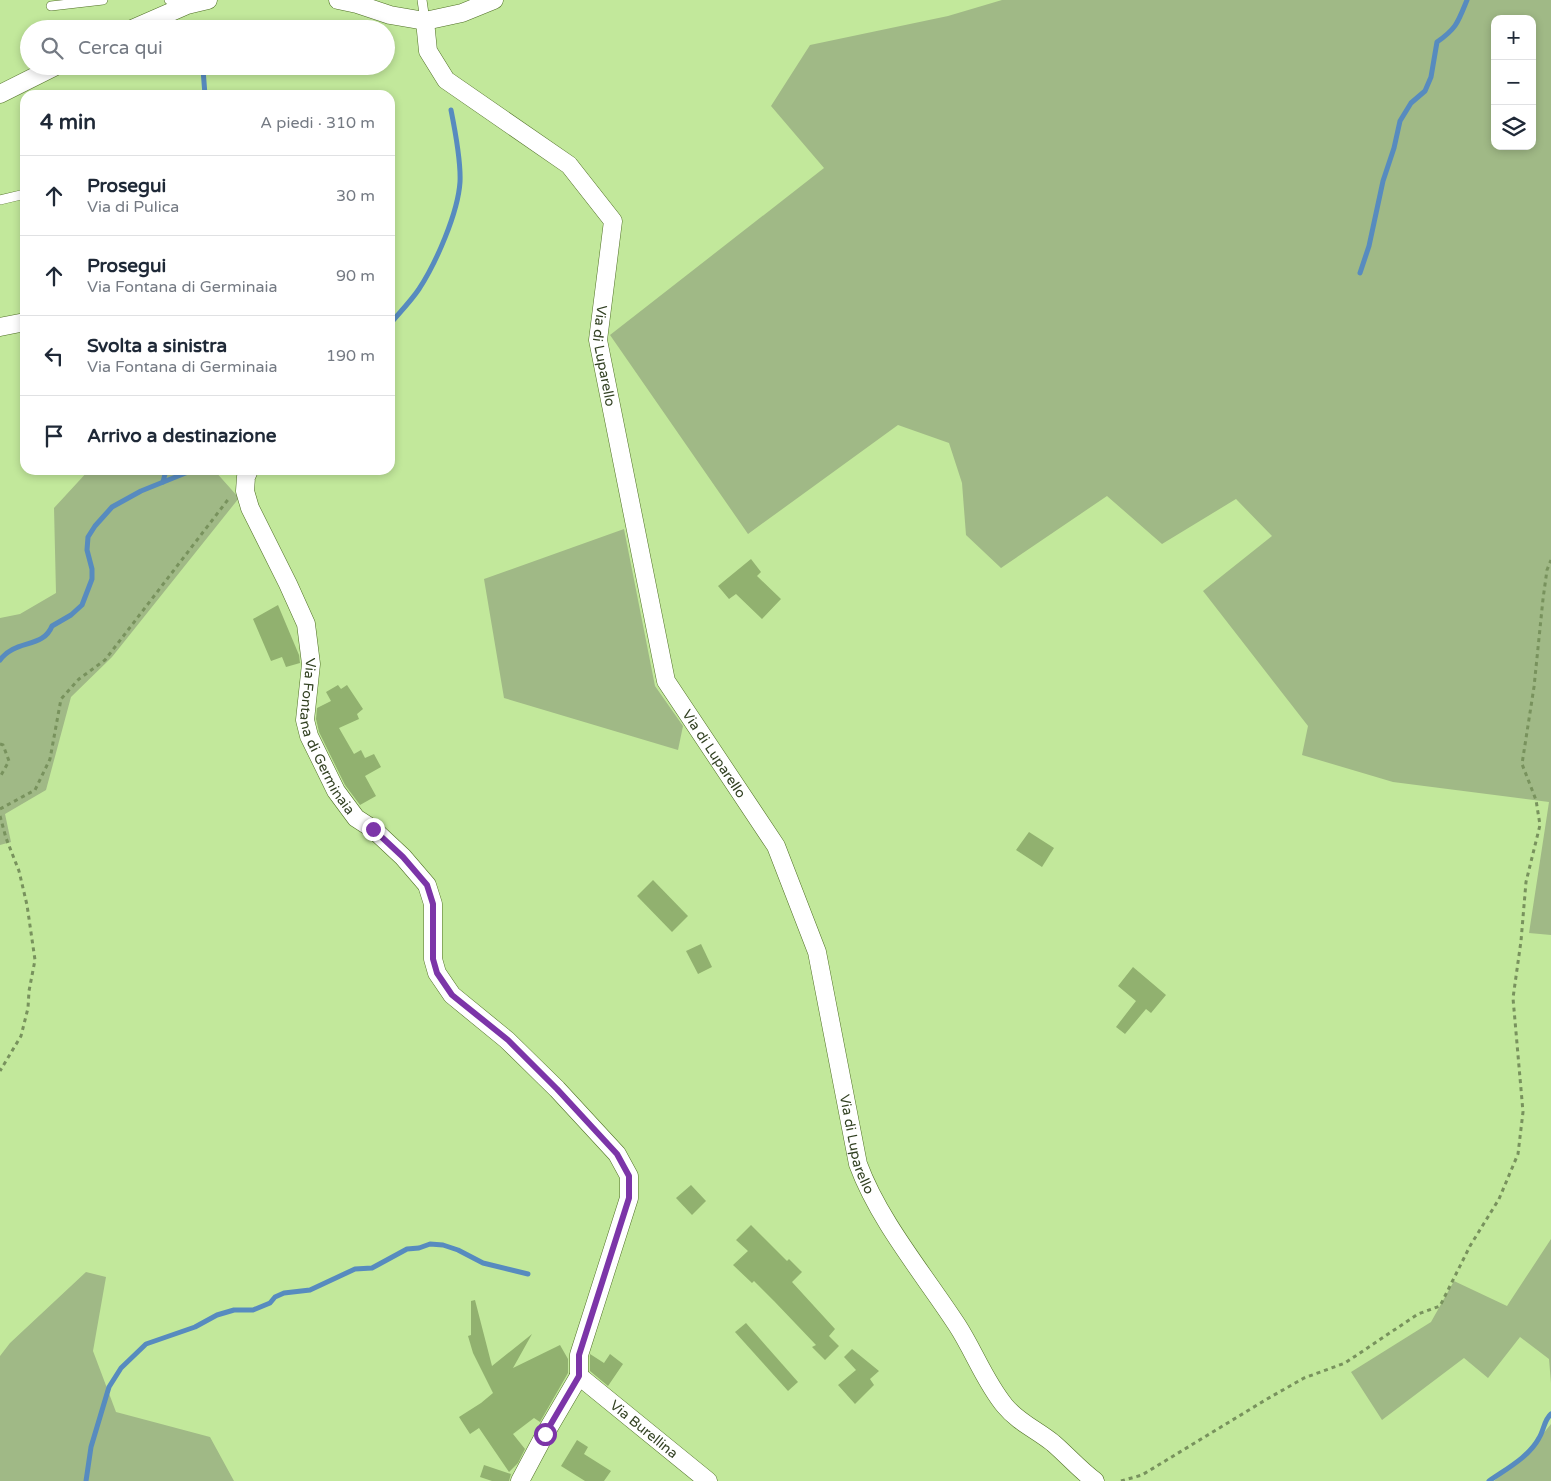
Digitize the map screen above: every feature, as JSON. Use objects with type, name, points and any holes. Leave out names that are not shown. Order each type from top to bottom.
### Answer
[{"type":"street","points":[[153,20],[187,5],[208,0]]},
{"type":"street","points":[[338,0],[390,15],[425,21],[462,13],[494,0]]},
{"type":"street","name":"Via di Luparello","points":[[425,21],[428,51],[446,80],[569,165],[613,221],[598,340],[666,680],[776,846],[817,952],[858,1164],[865,1183],[905,1249],[958,1328],[1001,1401],[1015,1416],[1052,1443],[1095,1481]]},
{"type":"street","points":[[0,94],[38,75]]},
{"type":"street","points":[[0,326],[20,323]]},
{"type":"street","name":"Via Fontana di Germinaia","points":[[248,475],[246,491],[250,508],[306,624],[311,664],[305,720],[309,736],[336,791],[356,818],[373,829],[403,857],[427,885],[433,904],[433,959],[437,973],[452,995],[508,1040],[557,1089],[617,1154],[629,1176],[629,1198],[579,1355],[579,1376]]},
{"type":"street","points":[[520,1481],[579,1376]]},
{"type":"street","name":"Via Burellina","points":[[579,1376],[708,1481]]},
{"type":"lane","points":[[51,6],[103,0]]},
{"type":"lane","points":[[169,0],[187,5]]},
{"type":"lane","points":[[422,0],[425,21]]},
{"type":"lane","points":[[0,200],[20,195]]},
{"type":"path","points":[[0,809],[35,790],[50,759],[61,699],[79,679],[105,660],[246,475]]},
{"type":"path","points":[[1121,1481],[1142,1475],[1304,1378],[1345,1363],[1418,1314],[1440,1306],[1470,1246],[1499,1199],[1518,1154],[1523,1112],[1513,998],[1521,941],[1526,882],[1540,825],[1536,800],[1522,764],[1534,687],[1543,598],[1547,570],[1551,560]]},
{"type":"path","points":[[0,744],[3,745],[9,761],[0,777]]},
{"type":"path","points":[[0,816],[21,879],[29,912],[35,960],[28,1008],[21,1036],[0,1071]]},
{"type":"green space","points":[[1002,0],[1551,0],[1551,935],[1529,933],[1549,802],[1393,782],[1302,755],[1308,726],[1203,591],[1272,536],[1236,499],[1162,544],[1107,496],[1001,568],[966,535],[962,483],[949,443],[898,425],[748,534],[610,335],[824,168],[771,106],[810,45],[948,16]]},
{"type":"green space","points":[[84,475],[218,475],[239,498],[112,657],[71,697],[46,790],[5,814],[11,842],[0,845],[0,618],[20,614],[56,593],[54,508]]},
{"type":"green space","points":[[624,529],[655,686],[683,726],[678,750],[504,698],[484,579]]},
{"type":"green space","points":[[1551,1239],[1551,1383],[1549,1359],[1520,1337],[1488,1378],[1464,1358],[1382,1420],[1351,1372],[1431,1322],[1454,1281],[1507,1306]]},
{"type":"green space","points":[[86,1272],[106,1277],[93,1351],[116,1412],[210,1437],[234,1481],[0,1481],[0,1356],[10,1343]]},
{"type":"green space","points":[[1551,1424],[1551,1481],[1494,1481],[1528,1452]]},
{"type":"building","points":[[751,559],[761,572],[757,576],[781,599],[762,619],[736,594],[729,599],[718,586]]},
{"type":"building","points":[[278,605],[299,655],[300,663],[286,667],[282,657],[271,661],[253,619]]},
{"type":"building","points":[[338,685],[341,689],[347,685],[363,709],[357,714],[359,719],[339,728],[354,754],[361,750],[365,758],[374,754],[381,767],[365,776],[376,796],[360,805],[345,785],[319,732],[316,719],[317,708],[331,701],[326,692]]},
{"type":"building","points":[[1029,832],[1054,848],[1042,867],[1016,850]]},
{"type":"building","points":[[653,880],[688,916],[672,932],[637,896]]},
{"type":"building","points":[[701,944],[712,967],[698,974],[686,951]]},
{"type":"building","points":[[1133,967],[1166,995],[1151,1013],[1146,1009],[1125,1034],[1116,1027],[1136,1001],[1118,986]]},
{"type":"building","points":[[691,1185],[706,1201],[692,1215],[676,1198]]},
{"type":"building","points":[[751,1225],[787,1261],[789,1259],[802,1272],[792,1282],[835,1329],[829,1336],[839,1346],[825,1360],[812,1347],[816,1345],[774,1301],[754,1281],[752,1283],[733,1265],[748,1251],[736,1240]]},
{"type":"building","points":[[475,1300],[492,1366],[532,1334],[513,1368],[560,1345],[568,1359],[568,1373],[540,1422],[534,1418],[513,1434],[525,1449],[518,1463],[509,1472],[479,1428],[470,1434],[459,1417],[493,1393],[473,1353],[468,1336],[471,1335],[471,1301]]},
{"type":"building","points":[[746,1323],[798,1382],[788,1391],[735,1332]]},
{"type":"building","points":[[852,1349],[879,1371],[870,1379],[874,1385],[855,1404],[838,1385],[856,1370],[844,1357]]},
{"type":"building","points":[[590,1354],[604,1363],[610,1354],[623,1364],[608,1386],[590,1371]]},
{"type":"building","points":[[577,1440],[588,1447],[584,1454],[611,1471],[604,1481],[585,1481],[561,1466]]},
{"type":"building","points":[[484,1465],[511,1474],[509,1481],[492,1481],[480,1477]]},
{"type":"waterway","points":[[1360,273],[1369,246],[1383,181],[1394,148],[1400,121],[1411,103],[1425,91],[1431,77],[1437,42],[1449,33],[1456,24],[1467,0]]},
{"type":"waterway","points":[[203,75],[205,90]]},
{"type":"waterway","points":[[395,318],[426,278],[451,223],[460,182],[451,110]]},
{"type":"waterway","points":[[163,482],[165,475]]},
{"type":"waterway","points":[[0,660],[13,649],[42,638],[52,626],[71,615],[82,605],[92,579],[92,569],[87,550],[88,537],[112,507],[141,491],[181,475]]},
{"type":"waterway","points":[[86,1481],[91,1447],[109,1387],[121,1368],[146,1344],[195,1327],[217,1315],[234,1310],[253,1310],[270,1303],[275,1297],[284,1293],[310,1290],[355,1269],[372,1268],[407,1249],[419,1248],[430,1244],[443,1245],[458,1250],[483,1263],[528,1274]]},
{"type":"waterway","points":[[1489,1481],[1517,1462],[1535,1445],[1551,1414]]},
{"type":"route","points":[[373,829],[403,857],[427,885],[433,904],[433,959],[437,973],[452,995],[508,1040],[557,1089],[617,1154],[629,1176],[629,1198],[579,1355],[579,1376],[545,1434]]}]
